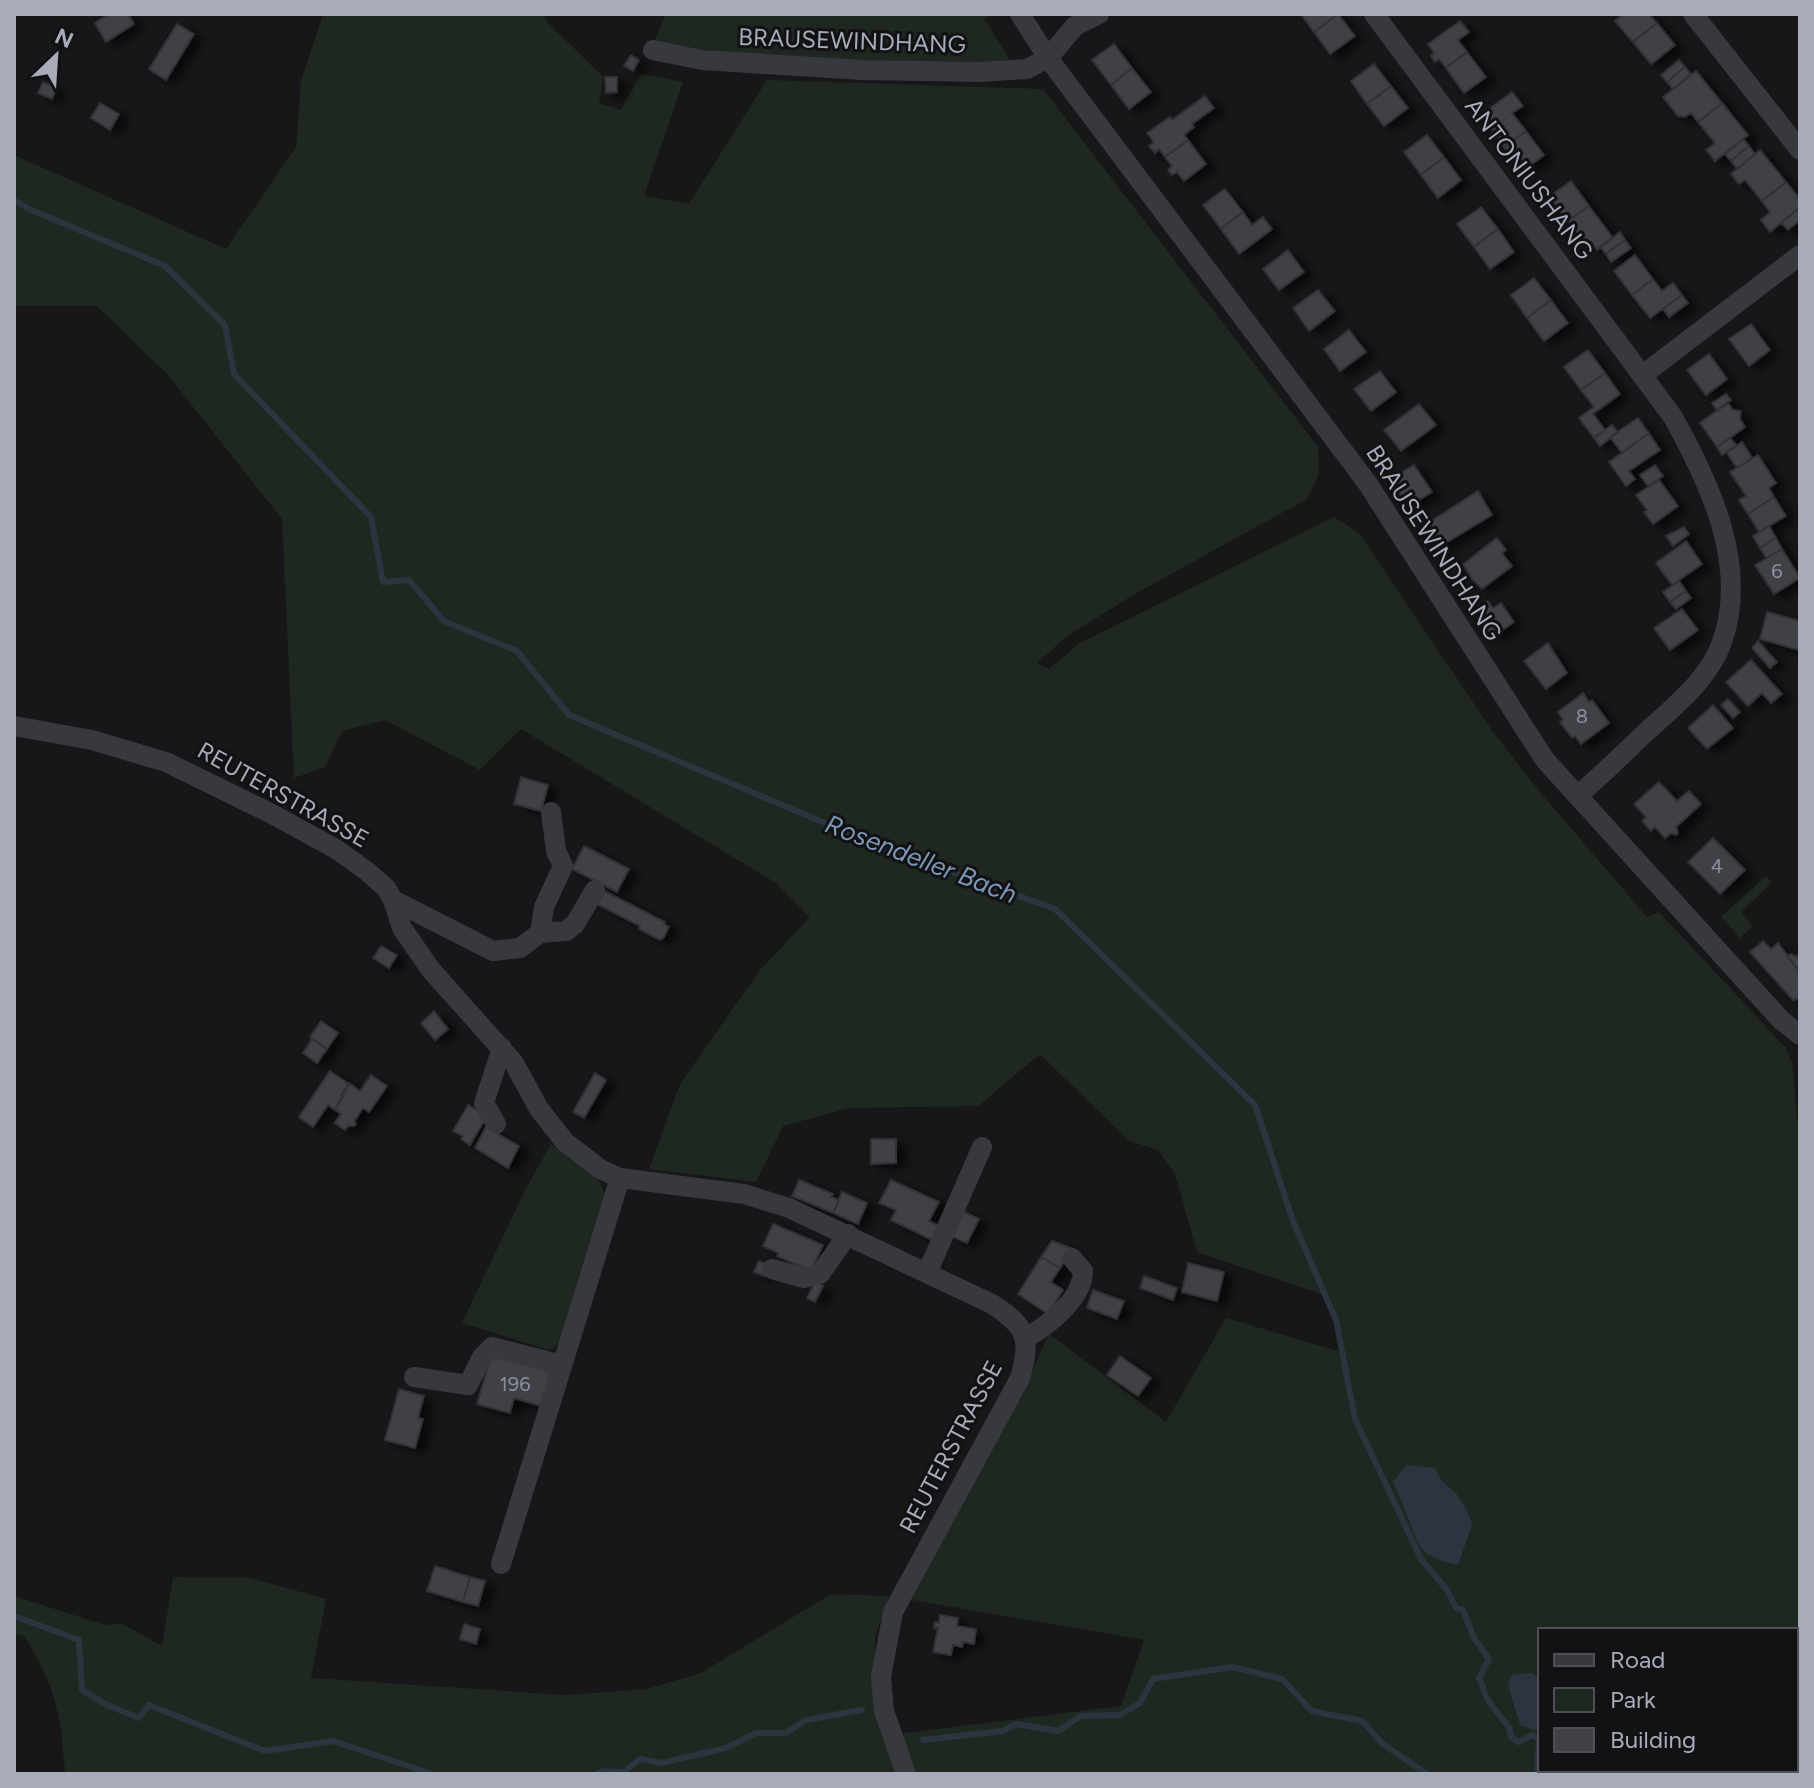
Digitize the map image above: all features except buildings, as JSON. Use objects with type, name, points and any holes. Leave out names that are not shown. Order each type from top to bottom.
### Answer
[{"type":"street","name":"BRAUSEWINDHANG","points":[[1020,14],[1048,58],[1368,484],[1545,760],[1781,1020],[1800,1035]]},
{"type":"street","points":[[1048,58],[1075,26],[1099,14]]},
{"type":"street","name":"ANTONIUSHANG","points":[[1374,14],[1673,417],[1713,503],[1730,568],[1729,614],[1721,643],[1709,667],[1691,690],[1577,796]]},
{"type":"street","points":[[1693,14],[1800,150]]},
{"type":"street","name":"BRAUSEWINDHANG","points":[[653,50],[702,60],[862,70],[981,72],[1027,69],[1048,58]]},
{"type":"street","points":[[1644,374],[1800,255]]},
{"type":"street","name":"REUTERSTRASSE","points":[[14,726],[92,740],[166,762],[205,779],[336,849],[368,872],[387,889],[402,928],[431,970],[514,1063],[539,1109],[565,1142],[600,1169],[620,1178],[744,1194],[789,1208],[1010,1315],[1020,1325],[1027,1350],[1020,1378],[893,1612],[881,1677],[884,1711],[906,1774]]},
{"type":"street","points":[[540,933],[544,907],[563,866],[556,851],[551,812]]},
{"type":"street","points":[[393,900],[493,951],[520,948],[540,933],[566,931],[575,924],[595,890]]},
{"type":"street","points":[[496,1124],[484,1103],[502,1048]]},
{"type":"street","points":[[927,1273],[982,1147]]},
{"type":"street","points":[[501,1564],[620,1178]]},
{"type":"street","points":[[772,1269],[804,1278],[820,1274],[848,1234]]},
{"type":"street","points":[[1026,1338],[1046,1326],[1083,1282],[1083,1271],[1072,1258]]},
{"type":"street","points":[[414,1377],[468,1385],[482,1357],[492,1347],[562,1365]]},
{"type":"green space","points":[[323,14],[545,14],[546,21],[603,77],[599,103],[621,110],[641,74],[683,82],[644,196],[689,204],[767,80],[1043,89],[1318,447],[1319,474],[1307,499],[1133,595],[1066,637],[1037,663],[1049,669],[1080,643],[1334,517],[1359,533],[1493,732],[1540,792],[1647,917],[1659,912],[1785,1047],[1792,1062],[1800,1148],[1800,1704],[1798,1628],[1538,1628],[1538,1772],[1620,1774],[913,1774],[897,1734],[1121,1706],[1144,1640],[907,1599],[1026,1384],[1049,1334],[1166,1422],[1226,1318],[1341,1352],[1330,1297],[1197,1252],[1175,1174],[1158,1150],[1129,1141],[1040,1054],[978,1106],[849,1108],[783,1126],[756,1182],[649,1169],[680,1084],[760,970],[810,917],[776,883],[521,729],[480,770],[385,720],[342,731],[325,767],[294,778],[282,519],[168,375],[97,306],[14,306],[14,155],[226,249],[296,147],[301,81]]},
{"type":"green space","points":[[666,14],[993,14],[984,18],[1011,62],[770,60],[654,42]]},
{"type":"green space","points":[[1766,876],[1772,882],[1741,912],[1753,926],[1740,938],[1721,917]]},
{"type":"green space","points":[[551,1144],[599,1181],[606,1196],[564,1336],[553,1349],[545,1349],[462,1323],[525,1190]]},
{"type":"green space","points":[[173,1577],[250,1578],[326,1599],[311,1678],[565,1695],[647,1689],[701,1673],[831,1594],[889,1596],[875,1636],[878,1717],[899,1774],[65,1773],[59,1717],[50,1686],[24,1636],[14,1634],[14,1596],[105,1625],[121,1623],[162,1646]]},
{"type":"shaded area","points":[[1406,1465],[1435,1468],[1467,1510],[1472,1525],[1458,1565],[1434,1558],[1417,1541],[1393,1482]]},
{"type":"shaded area","points":[[1532,1673],[1538,1678],[1538,1731],[1520,1725],[1508,1685],[1512,1675]]},
{"type":"waterway","name":"Rosendeller Bach","points":[[14,200],[165,266],[225,325],[234,374],[371,517],[383,582],[409,580],[444,621],[517,651],[569,715],[882,847],[1055,909],[1255,1105],[1293,1221],[1336,1320],[1355,1419],[1421,1559],[1447,1590],[1456,1608],[1463,1610],[1474,1638],[1489,1659],[1479,1678],[1487,1698],[1509,1727],[1511,1737],[1518,1742],[1533,1735],[1538,1738]]},
{"type":"waterway","points":[[14,1616],[79,1640],[82,1690],[107,1705],[139,1718],[149,1705],[265,1751],[333,1741],[432,1774]]},
{"type":"waterway","points":[[923,1740],[1003,1731],[1016,1724],[1058,1731],[1081,1716],[1120,1715],[1140,1703],[1153,1679],[1232,1667],[1282,1679],[1312,1711],[1362,1721],[1383,1744],[1427,1774]]},
{"type":"waterway","points":[[596,1774],[603,1771],[624,1772],[640,1759],[661,1763],[726,1748],[756,1733],[786,1733],[806,1720],[862,1710]]},
{"type":"waterway","name":"Rosendeller Bach","points":[[1537,1774],[1538,1756]]}]
